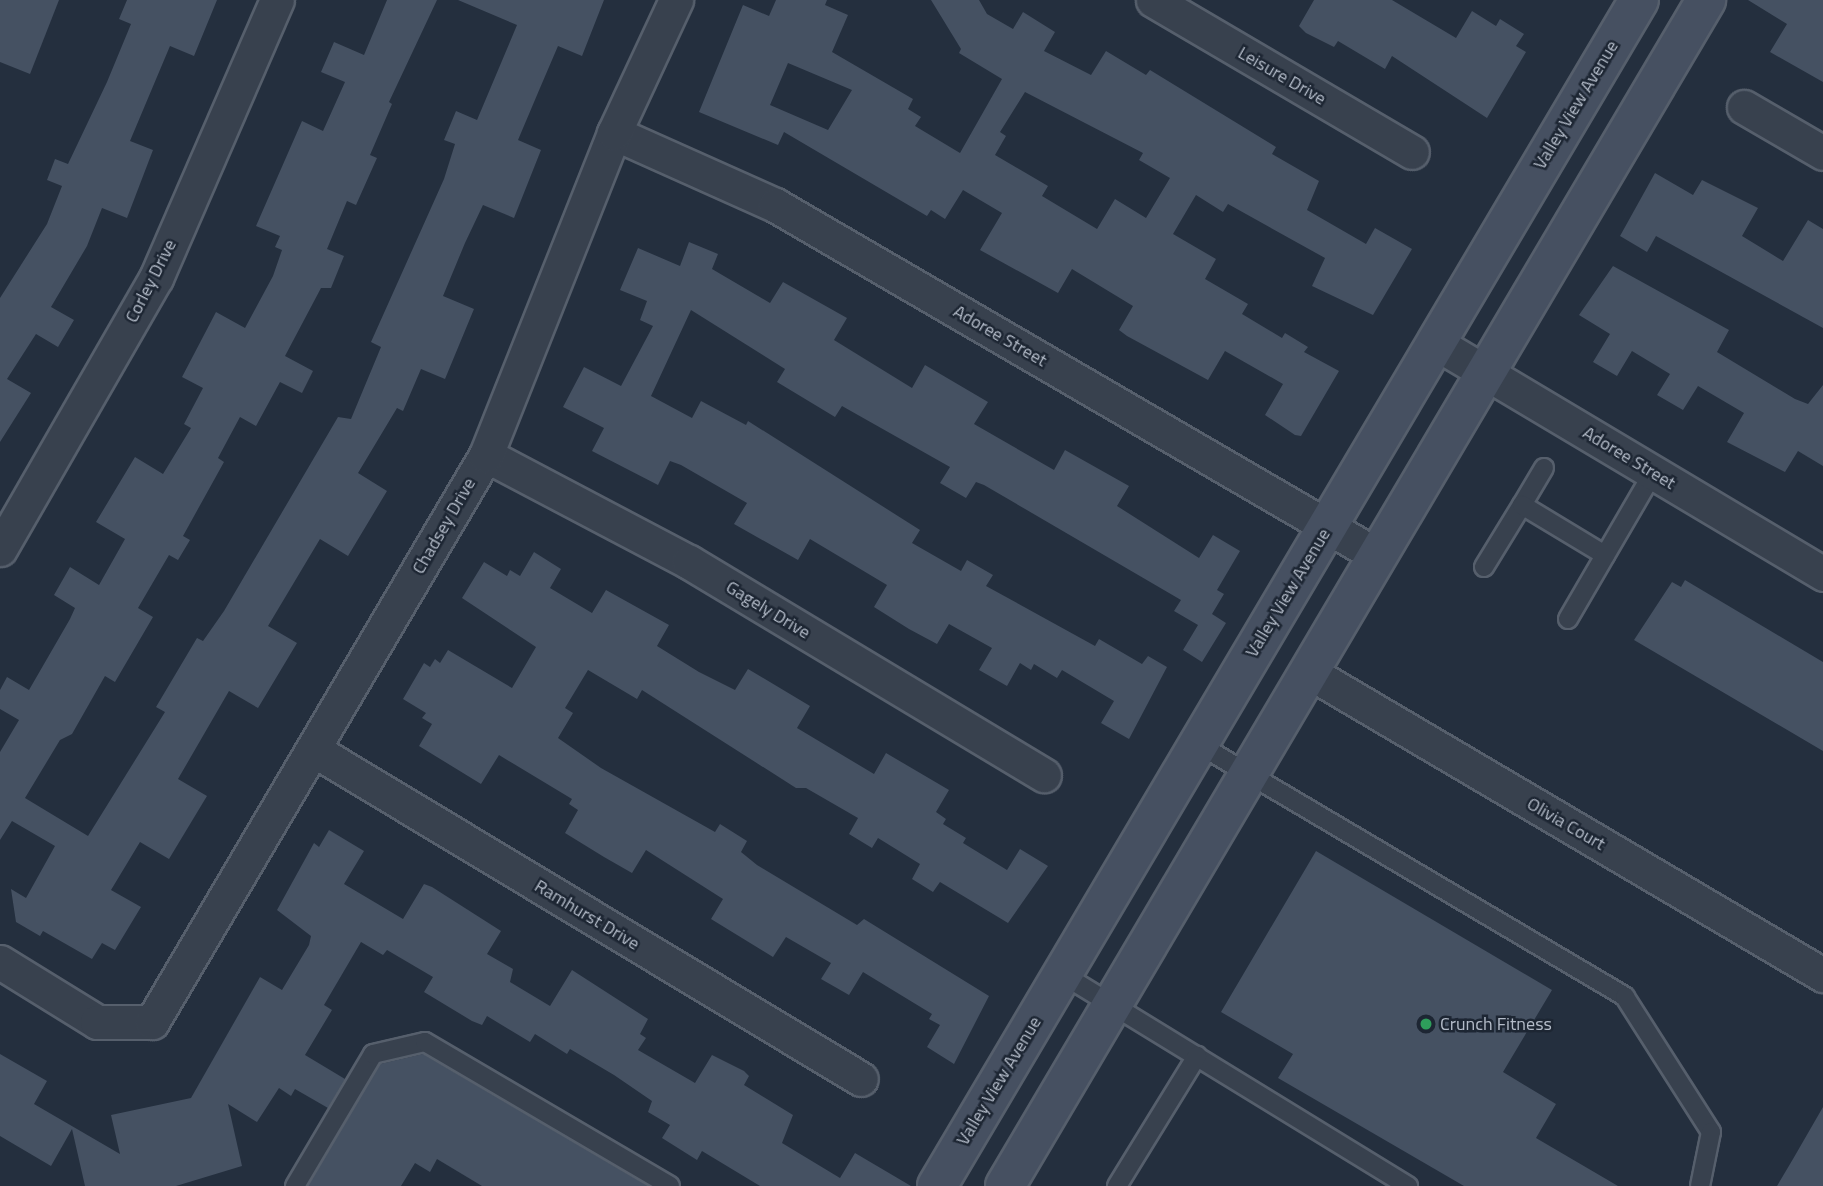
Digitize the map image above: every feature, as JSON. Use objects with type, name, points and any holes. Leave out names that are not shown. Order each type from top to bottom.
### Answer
[{"type":"main road","name":"Valley View Avenue","points":[[937,1186],[1639,0]]},
{"type":"main road","points":[[1005,1186],[1706,0]]},
{"type":"street","name":"Corley Drive","points":[[0,549],[156,278],[277,0]]},
{"type":"street","name":"Chadsey Drive","points":[[0,962],[97,1022],[152,1022],[486,454],[614,133],[676,0]]},
{"type":"street","name":"Leisure Drive","points":[[1153,0],[1412,152]]},
{"type":"street","points":[[1744,107],[1823,153]]},
{"type":"street","name":"Adoree Street","points":[[614,133],[775,205],[1378,556]]},
{"type":"street","name":"Adoree Street","points":[[1436,343],[1823,574]]},
{"type":"street","name":"Gagely Drive","points":[[486,454],[689,562],[1044,775]]},
{"type":"street","name":"Olivia Court","points":[[1309,672],[1823,975]]},
{"type":"street","name":"Ramhurst Drive","points":[[314,750],[861,1079]]},
{"type":"lane","points":[[1484,568],[1544,468]]},
{"type":"lane","points":[[1568,619],[1653,473]]},
{"type":"lane","points":[[1522,505],[1605,555]]},
{"type":"lane","points":[[1198,744],[1625,997],[1711,1132],[1700,1186]]},
{"type":"lane","points":[[1062,974],[1408,1186]]},
{"type":"lane","points":[[295,1186],[373,1054],[425,1042],[670,1186]]},
{"type":"lane","points":[[1117,1186],[1196,1056]]},
{"type":"building","points":[[0,0],[59,0],[30,74],[0,62]]},
{"type":"building","points":[[127,0],[217,0],[194,56],[170,46],[130,141],[153,150],[127,218],[102,208],[87,246],[51,307],[74,320],[58,347],[36,334],[7,379],[31,393],[0,442],[0,298],[47,224],[62,186],[47,180],[55,159],[68,164],[107,82],[131,24],[119,19]]},
{"type":"building","points":[[387,0],[437,0],[389,102],[392,104],[370,155],[377,158],[356,205],[347,201],[327,249],[344,256],[331,288],[321,288],[285,356],[313,371],[302,393],[280,382],[256,426],[240,417],[218,458],[224,462],[183,536],[190,540],[178,560],[169,555],[138,608],[153,617],[115,682],[105,676],[72,734],[60,740],[25,798],[88,836],[165,712],[156,707],[197,638],[203,641],[224,611],[338,417],[351,419],[381,347],[371,342],[444,179],[455,144],[444,140],[456,111],[477,120],[517,25],[458,0],[604,0],[582,56],[558,46],[518,140],[541,150],[514,218],[483,205],[465,243],[443,296],[474,309],[445,379],[421,369],[403,411],[397,408],[358,473],[387,491],[348,556],[320,539],[268,626],[297,643],[258,708],[229,691],[178,779],[207,796],[169,859],[140,842],[111,890],[141,907],[115,950],[102,943],[92,959],[43,931],[40,936],[16,922],[11,889],[26,898],[55,846],[12,821],[0,840],[0,752],[19,720],[0,709],[0,690],[7,677],[29,690],[70,619],[75,608],[54,595],[70,567],[99,585],[125,539],[96,522],[135,457],[163,474],[191,428],[184,424],[203,388],[182,377],[216,312],[245,328],[273,276],[282,250],[275,247],[280,236],[256,226],[302,121],[323,131],[345,82],[321,72],[334,42],[364,55]]},
{"type":"building","points":[[776,0],[827,0],[825,5],[848,15],[832,52],[913,99],[908,109],[921,117],[915,126],[960,153],[1002,79],[959,53],[961,49],[931,0],[979,0],[987,14],[1013,29],[1023,12],[1055,32],[1044,51],[1091,75],[1106,51],[1146,75],[1150,70],[1276,147],[1272,154],[1319,181],[1307,210],[1366,244],[1375,228],[1412,249],[1373,315],[1312,286],[1325,258],[1228,204],[1223,212],[1196,195],[1173,234],[1216,259],[1205,279],[1248,304],[1242,314],[1282,338],[1285,333],[1308,347],[1304,352],[1339,371],[1301,436],[1295,435],[1265,415],[1283,384],[1225,351],[1208,380],[1119,330],[1133,306],[1072,269],[1058,293],[980,250],[1002,213],[963,190],[945,219],[931,210],[927,216],[784,132],[778,145],[699,112],[743,5],[769,16]],"holes":[[[788,63],[852,90],[828,130],[770,105]],[[1025,92],[1143,153],[1139,160],[1170,178],[1146,218],[1115,199],[1097,229],[1042,196],[1048,186],[995,155],[1006,136],[1000,132]]]},
{"type":"building","points":[[1314,0],[1392,0],[1456,38],[1472,11],[1496,26],[1500,19],[1524,34],[1516,46],[1526,52],[1487,118],[1392,56],[1385,69],[1338,41],[1334,47],[1306,33],[1299,26]]},
{"type":"building","points":[[1748,0],[1823,0],[1823,82],[1770,52],[1787,24]]},
{"type":"building","points":[[1655,173],[1693,195],[1702,180],[1758,208],[1742,236],[1783,261],[1808,220],[1823,229],[1823,328],[1656,236],[1647,252],[1620,236]]},
{"type":"building","points":[[689,242],[718,254],[712,269],[770,303],[783,282],[847,318],[834,340],[912,388],[925,365],[988,402],[974,424],[1054,470],[1065,450],[1129,486],[1117,506],[1199,558],[1213,535],[1240,551],[1217,590],[1224,594],[1212,614],[1226,623],[1202,662],[1183,650],[1198,625],[1174,611],[1181,600],[984,485],[976,482],[966,498],[940,483],[950,467],[842,406],[835,417],[777,382],[785,369],[691,310],[651,396],[692,418],[701,401],[746,425],[748,421],[920,530],[912,543],[961,571],[967,560],[993,575],[986,586],[1095,646],[1099,639],[1142,664],[1148,656],[1167,667],[1129,739],[1101,723],[1114,701],[1062,670],[1057,678],[1034,664],[1031,670],[1020,663],[1007,686],[979,670],[992,648],[949,624],[937,644],[909,629],[874,607],[887,585],[810,539],[798,560],[734,524],[747,503],[681,465],[670,461],[658,485],[592,451],[604,428],[563,407],[584,367],[621,386],[653,326],[640,320],[647,301],[620,290],[638,248],[680,266]]},
{"type":"building","points":[[1613,266],[1729,330],[1717,352],[1795,399],[1808,404],[1823,385],[1823,466],[1798,451],[1785,472],[1727,442],[1744,413],[1698,386],[1683,410],[1657,395],[1670,374],[1632,351],[1617,376],[1593,362],[1610,334],[1579,315]]},
{"type":"building","points":[[534,552],[561,569],[550,588],[592,613],[606,590],[669,625],[657,646],[699,672],[735,690],[748,669],[810,706],[797,728],[874,774],[886,753],[949,790],[936,812],[946,819],[943,824],[966,838],[963,843],[1007,870],[1020,849],[1048,866],[1008,923],[940,882],[933,892],[912,879],[920,864],[878,838],[872,848],[849,834],[858,818],[806,788],[796,788],[642,690],[637,699],[588,670],[565,708],[573,713],[558,738],[601,768],[715,832],[720,824],[747,841],[741,852],[757,865],[857,925],[864,919],[989,996],[954,1064],[927,1047],[940,1025],[929,1019],[932,1014],[863,972],[849,995],[821,979],[831,963],[786,937],[773,957],[711,919],[723,899],[646,850],[632,873],[604,857],[565,833],[578,810],[569,804],[572,799],[499,755],[481,784],[419,746],[432,724],[422,718],[426,713],[403,699],[424,663],[430,667],[435,659],[440,663],[448,650],[512,688],[536,647],[462,598],[484,562],[507,576],[510,570],[520,576]]},
{"type":"building","points":[[1685,580],[1823,662],[1823,751],[1634,640],[1672,582],[1681,587]]},
{"type":"building","points":[[329,830],[364,851],[344,884],[403,919],[424,884],[432,887],[501,931],[487,954],[513,969],[510,982],[550,1006],[572,970],[648,1019],[640,1034],[646,1038],[638,1050],[695,1083],[712,1055],[744,1071],[749,1076],[744,1085],[793,1115],[782,1143],[840,1178],[855,1153],[911,1186],[760,1186],[702,1151],[697,1160],[662,1138],[670,1125],[648,1112],[652,1101],[614,1075],[570,1049],[567,1054],[535,1034],[530,1042],[487,1016],[482,1025],[472,1021],[424,992],[433,977],[387,950],[383,955],[361,942],[324,1005],[332,1010],[305,1055],[345,1079],[328,1108],[295,1089],[291,1096],[279,1088],[257,1122],[228,1104],[242,1166],[176,1186],[85,1186],[72,1129],[51,1166],[0,1136],[0,1054],[47,1081],[34,1104],[120,1154],[111,1115],[191,1098],[260,977],[282,990],[309,945],[311,936],[277,910],[314,843],[319,847]]},
{"type":"building","points":[[1316,851],[1552,990],[1503,1072],[1556,1104],[1536,1138],[1618,1186],[1464,1186],[1278,1078],[1293,1054],[1221,1012]]},
{"type":"building","points":[[423,1054],[648,1186],[482,1186],[437,1159],[430,1172],[415,1163],[401,1186],[308,1186],[380,1064]]},
{"type":"building","points":[[1823,1107],[1823,1186],[1777,1186],[1793,1159]]},
{"type":"place","name":"Crunch Fitness","points":[[1426,1024]]}]
